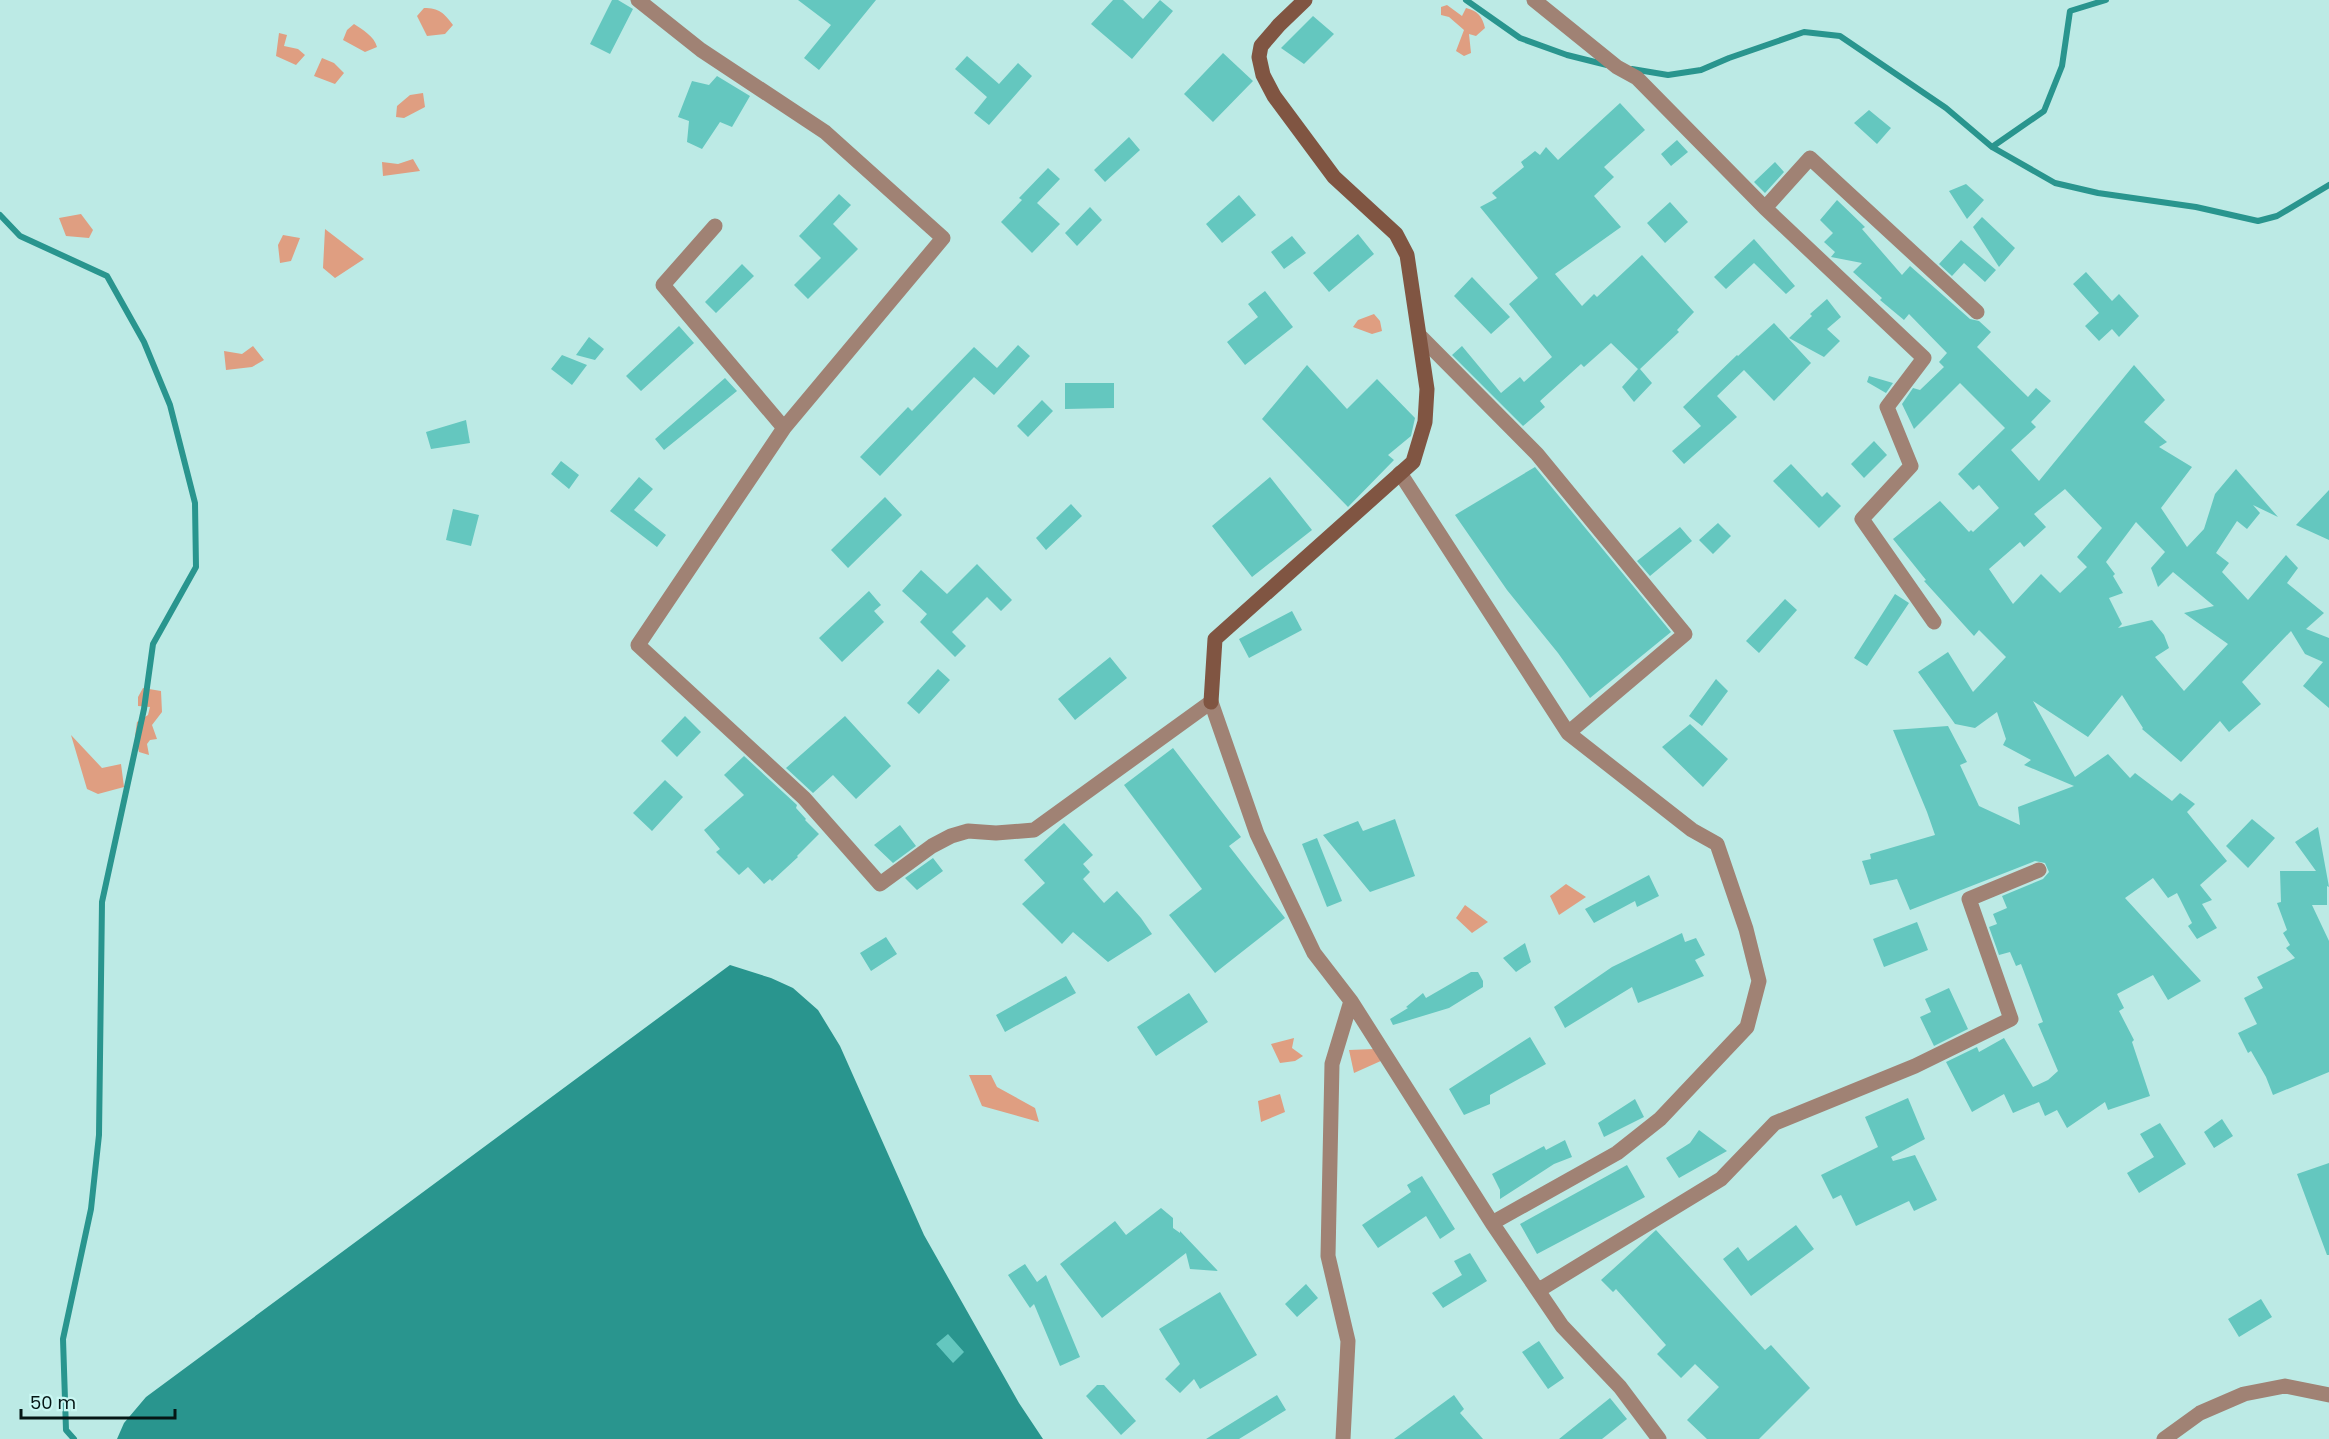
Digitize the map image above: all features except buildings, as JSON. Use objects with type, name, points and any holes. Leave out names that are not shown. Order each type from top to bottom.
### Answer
[{"type":"street","points":[[638,0],[701,50],[825,132],[943,238],[784,428],[638,645],[804,798],[880,884],[932,846],[951,836],[968,831],[996,833],[1034,830],[1212,702]]},
{"type":"street","points":[[1305,0],[1261,46],[1259,57],[1263,75],[1274,96],[1334,177],[1396,234],[1409,261],[1427,389],[1425,422],[1413,462],[1215,639],[1212,702],[1257,834],[1314,953],[1351,1001],[1492,1223],[1562,1326],[1620,1387],[1659,1439]]},
{"type":"street","points":[[1534,0],[1617,67],[1637,78],[1765,208],[1924,358],[1887,407],[1911,466],[1862,519],[1934,622]]},
{"type":"street","points":[[1765,208],[1810,159],[1977,312]]},
{"type":"street","points":[[715,226],[663,285],[784,428]]},
{"type":"street","points":[[1421,337],[1537,454],[1685,634],[1568,733]]},
{"type":"street","points":[[1400,474],[1568,733],[1692,830],[1717,844],[1746,929],[1759,981],[1747,1027],[1660,1119],[1617,1153],[1492,1223]]},
{"type":"street","points":[[1539,1290],[1721,1179],[1775,1123],[1915,1066],[2011,1019],[1969,898],[2039,870]]},
{"type":"street","points":[[1342,1439],[1348,1341],[1328,1256],[1332,1064],[1351,1001]]},
{"type":"street","points":[[2164,1439],[2200,1413],[2244,1394],[2285,1386],[2329,1395]]},
{"type":"shaded area","points":[[1447,5],[1462,16],[1466,8],[1474,11],[1481,17],[1484,24],[1485,28],[1476,36],[1469,34],[1471,53],[1464,56],[1456,51],[1464,30],[1449,17],[1441,15],[1441,7]]},
{"type":"shaded area","points":[[424,8],[441,12],[453,25],[445,34],[427,36],[417,16]]},
{"type":"shaded area","points":[[354,24],[371,36],[377,47],[365,52],[343,40],[347,30]]},
{"type":"shaded area","points":[[279,33],[287,35],[284,46],[298,49],[305,55],[296,65],[276,56]]},
{"type":"shaded area","points":[[322,58],[334,63],[344,73],[335,84],[314,76]]},
{"type":"shaded area","points":[[423,93],[425,107],[404,118],[396,117],[397,106],[410,95]]},
{"type":"shaded area","points":[[413,159],[420,171],[383,176],[382,162],[398,164]]},
{"type":"shaded area","points":[[81,214],[93,230],[89,238],[66,236],[59,218]]},
{"type":"shaded area","points":[[325,229],[364,259],[335,278],[323,268]]},
{"type":"shaded area","points":[[283,235],[300,238],[291,261],[280,263],[278,245]]},
{"type":"shaded area","points":[[1374,314],[1380,321],[1382,331],[1372,334],[1353,327],[1358,320]]},
{"type":"shaded area","points":[[253,346],[264,360],[252,367],[226,370],[224,351],[242,354]]},
{"type":"shaded area","points":[[143,688],[161,691],[162,712],[152,725],[157,739],[150,740],[147,744],[149,755],[139,752],[135,736],[137,722],[148,715],[150,707],[138,706],[138,697]]},
{"type":"shaded area","points":[[71,735],[102,768],[121,764],[124,787],[98,794],[87,789]]},
{"type":"shaded area","points":[[1566,884],[1586,897],[1559,915],[1550,896]]},
{"type":"shaded area","points":[[1465,905],[1488,922],[1472,933],[1456,918]]},
{"type":"shaded area","points":[[1294,1038],[1292,1048],[1303,1056],[1295,1061],[1280,1063],[1271,1044]]},
{"type":"shaded area","points":[[1374,1049],[1383,1060],[1354,1073],[1349,1050]]},
{"type":"shaded area","points":[[969,1075],[991,1075],[997,1087],[1035,1108],[1039,1122],[982,1106]]},
{"type":"shaded area","points":[[1280,1094],[1285,1112],[1261,1122],[1258,1101]]},
{"type":"water","points":[[730,965],[771,978],[793,988],[818,1010],[840,1046],[924,1235],[1019,1403],[1043,1439],[117,1439],[124,1423],[146,1397]]},
{"type":"waterway","points":[[1466,0],[1520,38],[1567,55],[1607,65]]},
{"type":"waterway","points":[[1992,147],[2044,111],[2062,66],[2070,11],[2106,0]]},
{"type":"waterway","points":[[1632,69],[1668,75],[1701,70],[1804,32],[1840,36],[1946,108],[1992,147],[2055,183],[2098,193],[2196,207],[2258,221],[2277,216],[2329,185]]},
{"type":"waterway","points":[[0,215],[20,236],[107,276],[144,342],[170,405],[195,503],[196,567],[153,644],[144,709],[102,902],[99,1135],[91,1209],[63,1339],[66,1430],[74,1439]]}]
